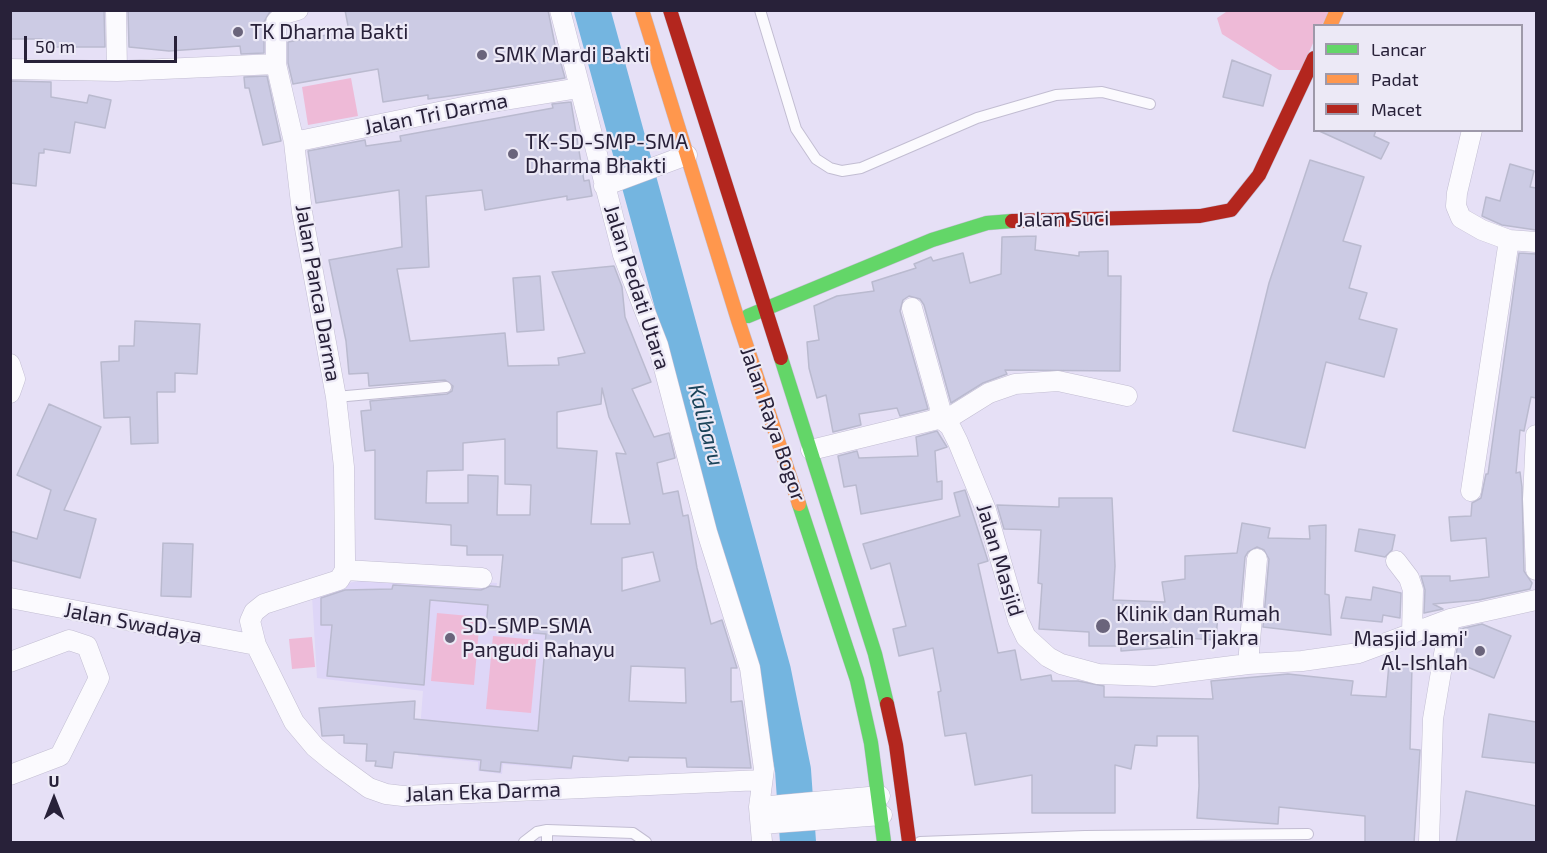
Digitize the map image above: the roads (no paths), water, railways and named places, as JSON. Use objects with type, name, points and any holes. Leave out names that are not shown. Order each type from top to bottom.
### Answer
[{"type":"main road","name":"Jalan Raya Bogor","points":[[642,10],[738,320],[841,626],[866,720],[881,805],[884,843]]},
{"type":"main road","name":"Jalan Raya Bogor","points":[[670,10],[885,690],[898,756],[909,843]]},
{"type":"main road","points":[[1331,24],[1337,10]]},
{"type":"main road","name":"Jalan Suci","points":[[738,320],[893,264],[959,231],[1011,219],[1200,216],[1231,210],[1240,202],[1259,175],[1313,60]]},
{"type":"street","points":[[116,10],[117,71]]},
{"type":"street","name":"Jalan Pedati Utara","points":[[560,10],[623,255],[658,345],[707,532],[750,668],[764,769],[761,825]]},
{"type":"street","name":"Jalan Panca Darma","points":[[295,11],[284,14],[276,22],[276,64],[294,142],[302,212],[336,397],[344,467],[339,576]]},
{"type":"street","points":[[10,69],[117,71],[276,64]]},
{"type":"street","name":"Jalan Tri Darma","points":[[294,142],[468,106],[579,88]]},
{"type":"street","points":[[1472,132],[1457,193],[1456,206],[1461,218],[1482,230],[1509,240],[1536,242]]},
{"type":"street","points":[[604,186],[687,155]]},
{"type":"street","points":[[1471,491],[1509,240]]},
{"type":"street","points":[[912,309],[940,408],[941,420]]},
{"type":"street","points":[[10,364],[15,379],[10,393]]},
{"type":"street","points":[[811,450],[941,420],[990,393],[1016,384],[1058,381],[1128,396]]},
{"type":"street","name":"Jalan Masjid","points":[[941,420],[950,426],[986,510],[1017,620],[1026,637],[1048,657],[1061,664],[1098,674],[1143,676],[1248,664],[1302,661],[1359,653],[1450,619],[1536,600]]},
{"type":"street","points":[[1536,435],[1533,499],[1536,570]]},
{"type":"street","points":[[1248,664],[1257,559]]},
{"type":"street","points":[[1396,561],[1409,578],[1413,590],[1412,634]]},
{"type":"street","points":[[339,576],[482,578]]},
{"type":"street","name":"Jalan Eka Darma","points":[[339,576],[264,604],[254,612],[250,621],[256,645],[294,722],[304,735],[350,776],[369,788],[386,794],[415,796],[762,780]]},
{"type":"street","name":"Jalan Swadaya","points":[[10,598],[256,645]]},
{"type":"street","points":[[1429,843],[1432,718],[1450,619]]},
{"type":"street","points":[[10,662],[69,640],[87,646],[99,678],[60,756],[10,774]]},
{"type":"street","points":[[761,825],[783,814],[881,805]]},
{"type":"lane","points":[[760,10],[796,129],[816,159],[830,168],[842,171],[861,168],[977,118],[1056,95],[1102,92],[1150,104]]},
{"type":"lane","points":[[336,397],[446,387]]},
{"type":"lane","points":[[524,843],[537,831],[547,830],[633,833],[646,843]]},
{"type":"lane","points":[[547,830],[547,843]]},
{"type":"lane","points":[[920,843],[1085,836],[1279,839],[1308,834]]},
{"type":"waterway","name":"Kalibaru","points":[[592,10],[773,671],[793,770],[798,842]]},
{"type":"place","name":"TK Dharma Bakti","points":[[238,32]]},
{"type":"place","name":"SMK Mardi Bakti","points":[[482,55]]},
{"type":"place","name":"TK-SD-SMP-SMA Dharma Bhakti","points":[[513,154]]},
{"type":"place","name":"Klinik dan Rumah Bersalin Tjakra","points":[[1103,626]]},
{"type":"place","name":"SD-SMP-SMA Pangudi Rahayu","points":[[450,638]]},
{"type":"place","name":"Masjid Jami' Al-Ishlah","points":[[1480,651]]}]
